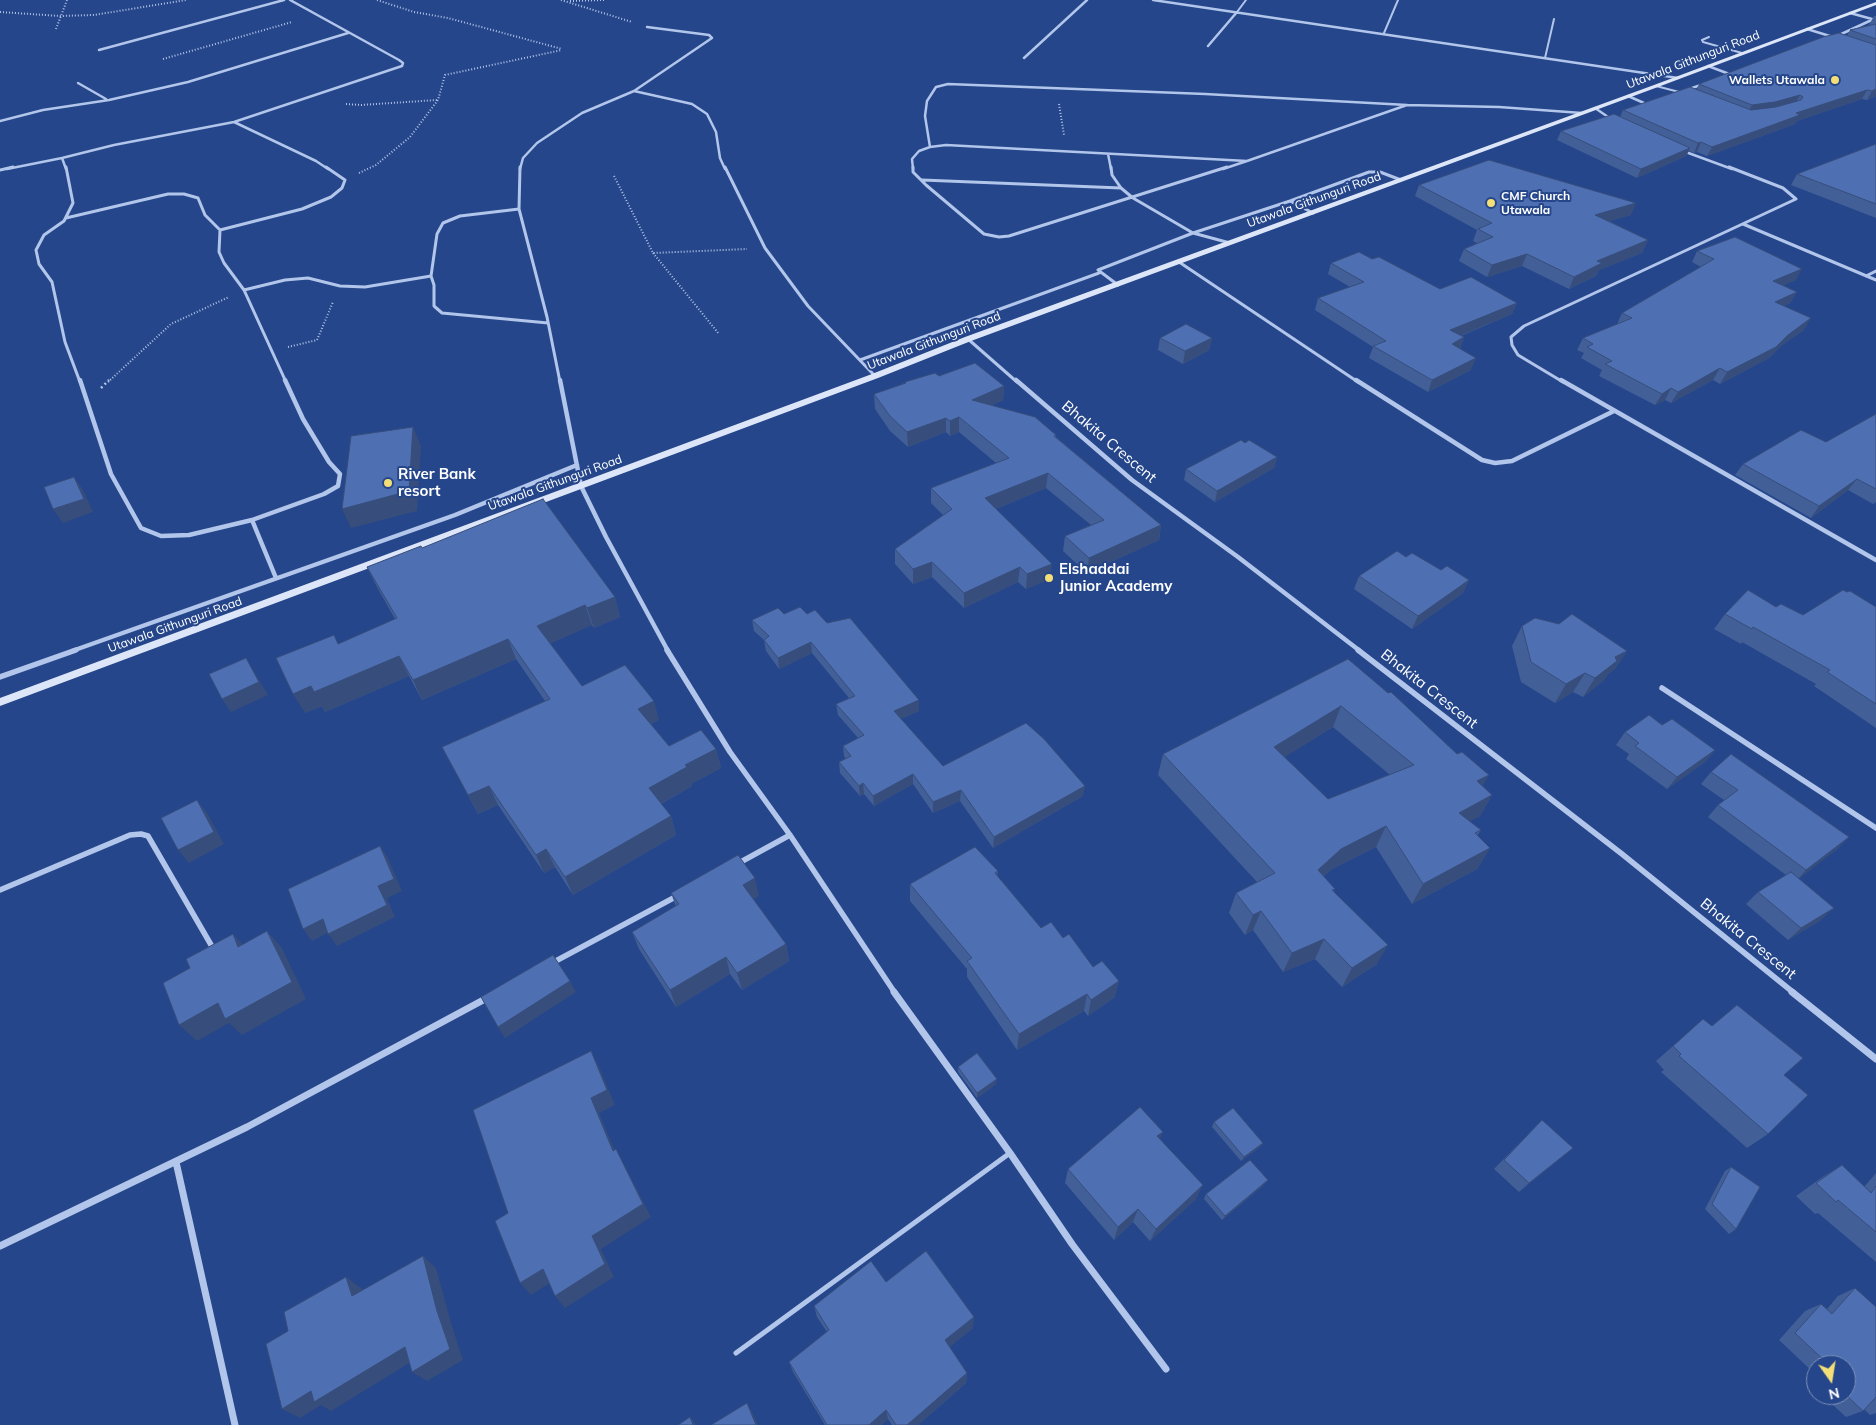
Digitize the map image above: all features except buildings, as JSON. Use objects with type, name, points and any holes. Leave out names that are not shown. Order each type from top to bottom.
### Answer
[{"type":"street","points":[[99,50],[284,0]]},
{"type":"street","points":[[0,170],[62,158],[114,145],[234,122],[402,66],[403,64],[399,60],[290,0]]},
{"type":"street","points":[[1024,58],[1088,0]]},
{"type":"street","points":[[1153,0],[1678,78]]},
{"type":"street","name":"Utawala Githunguri Road","points":[[0,702],[875,376],[968,339],[1678,78],[1876,3]]},
{"type":"street","points":[[1208,46],[1237,12]]},
{"type":"street","points":[[1850,13],[1872,19]]},
{"type":"street","points":[[1825,41],[1876,18]]},
{"type":"street","points":[[647,27],[709,35],[712,38],[634,91],[582,113],[538,143],[523,158],[519,174],[519,209],[548,323],[581,486],[660,638],[730,752],[790,835],[883,976],[1010,1153],[1072,1244],[1166,1369]]},
{"type":"street","points":[[1807,28],[1842,40]]},
{"type":"street","points":[[0,121],[43,110],[108,100],[188,82],[348,33]]},
{"type":"street","points":[[1708,66],[1732,75]]},
{"type":"street","points":[[1724,78],[1738,72]]},
{"type":"street","points":[[78,83],[108,100]]},
{"type":"street","points":[[1671,94],[1708,83]]},
{"type":"street","points":[[930,147],[927,101],[936,87],[948,84],[1407,105],[1499,107],[1582,113]]},
{"type":"street","points":[[634,91],[692,104],[707,114],[716,132],[720,158],[765,248],[808,306],[875,376]]},
{"type":"street","points":[[1628,96],[1644,103],[1636,107]]},
{"type":"street","points":[[1247,161],[946,145],[930,147],[920,151],[912,159],[913,172],[984,234],[991,237],[1010,236],[1133,198],[1247,161],[1314,139],[1407,105]]},
{"type":"street","points":[[1595,108],[1618,122]]},
{"type":"street","points":[[1611,119],[1620,115]]},
{"type":"street","points":[[220,230],[302,209],[331,197],[342,188],[345,180],[316,161],[234,122]]},
{"type":"street","points":[[1676,148],[1772,183],[1783,188],[1796,199],[1524,326],[1511,337],[1512,344],[1518,355],[1876,560]]},
{"type":"street","points":[[1108,154],[1112,175],[1121,188],[1133,198],[1193,233],[1230,243]]},
{"type":"street","points":[[62,158],[70,180],[73,203],[66,218]]},
{"type":"street","points":[[1099,273],[1098,270],[1100,268],[1193,233],[1290,201],[1369,172],[1380,172],[1401,180]]},
{"type":"street","points":[[921,180],[1121,188]]},
{"type":"street","points":[[168,194],[184,194],[198,198],[205,215],[220,230],[219,252],[224,263],[244,290],[303,419],[328,462],[340,474],[338,486],[324,494],[252,520],[189,536],[161,536],[141,528],[111,474],[87,400],[64,342],[52,282],[39,264],[36,250],[44,235],[66,218],[168,194]]},
{"type":"street","points":[[1290,201],[1312,213]]},
{"type":"street","points":[[519,209],[460,216],[443,223],[436,234],[431,276],[434,285],[434,306],[442,312],[548,323]]},
{"type":"street","points":[[1743,224],[1876,280]]},
{"type":"street","points":[[1179,262],[1348,375],[1482,460],[1495,463],[1512,461],[1614,411]]},
{"type":"street","points":[[1866,276],[1876,271]]},
{"type":"street","points":[[860,360],[1099,273]]},
{"type":"street","points":[[1099,273],[1118,284]]},
{"type":"street","points":[[244,290],[285,280],[308,278],[340,286],[365,287],[431,276]]},
{"type":"street","name":"Bhakita Crescent","points":[[968,339],[1132,480],[1238,557],[1622,854],[1876,1059]]},
{"type":"street","points":[[0,677],[456,515],[577,465]]},
{"type":"street","points":[[252,520],[276,578]]},
{"type":"street","points":[[1662,688],[1876,828]]},
{"type":"street","points":[[0,890],[130,836],[141,834],[148,836],[216,955]]},
{"type":"street","points":[[728,868],[790,835]]},
{"type":"street","points":[[545,967],[685,892]]},
{"type":"street","points":[[0,1246],[247,1127],[492,995]]},
{"type":"street","points":[[176,1162],[235,1425]]},
{"type":"lane","points":[[1237,12],[1246,0]]},
{"type":"lane","points":[[1384,34],[1398,0]]},
{"type":"lane","points":[[1545,58],[1554,19]]},
{"type":"lane","points":[[1710,37],[1702,40],[1703,42],[1742,53]]},
{"type":"lane","points":[[1656,86],[1688,95]]},
{"type":"lane","points":[[736,1353],[1010,1153]]},
{"type":"path","points":[[56,29],[67,0]]},
{"type":"path","points":[[0,12],[60,16],[94,15],[186,0]]},
{"type":"path","points":[[345,180],[376,165],[410,137],[438,100],[445,75],[562,50],[464,22],[414,12],[377,0]]},
{"type":"path","points":[[561,0],[635,22]]},
{"type":"path","points":[[565,1],[604,0]]},
{"type":"path","points":[[163,59],[213,43],[316,15]]},
{"type":"path","points":[[1057,88],[1067,150]]},
{"type":"path","points":[[308,97],[339,104],[362,105],[438,100]]},
{"type":"path","points":[[614,176],[653,253],[677,280],[719,334]]},
{"type":"path","points":[[653,253],[765,248]]},
{"type":"path","points":[[271,351],[317,340],[340,286]]},
{"type":"path","points":[[87,400],[171,324],[244,290]]},
{"type":"place","name":"Wallets Utawala","points":[[1835,80]]},
{"type":"place","name":"CMF Church Utawala","points":[[1491,203]]},
{"type":"place","name":"River Bank resort","points":[[388,483]]},
{"type":"place","name":"Elshaddai Junior Academy","points":[[1049,578]]}]
